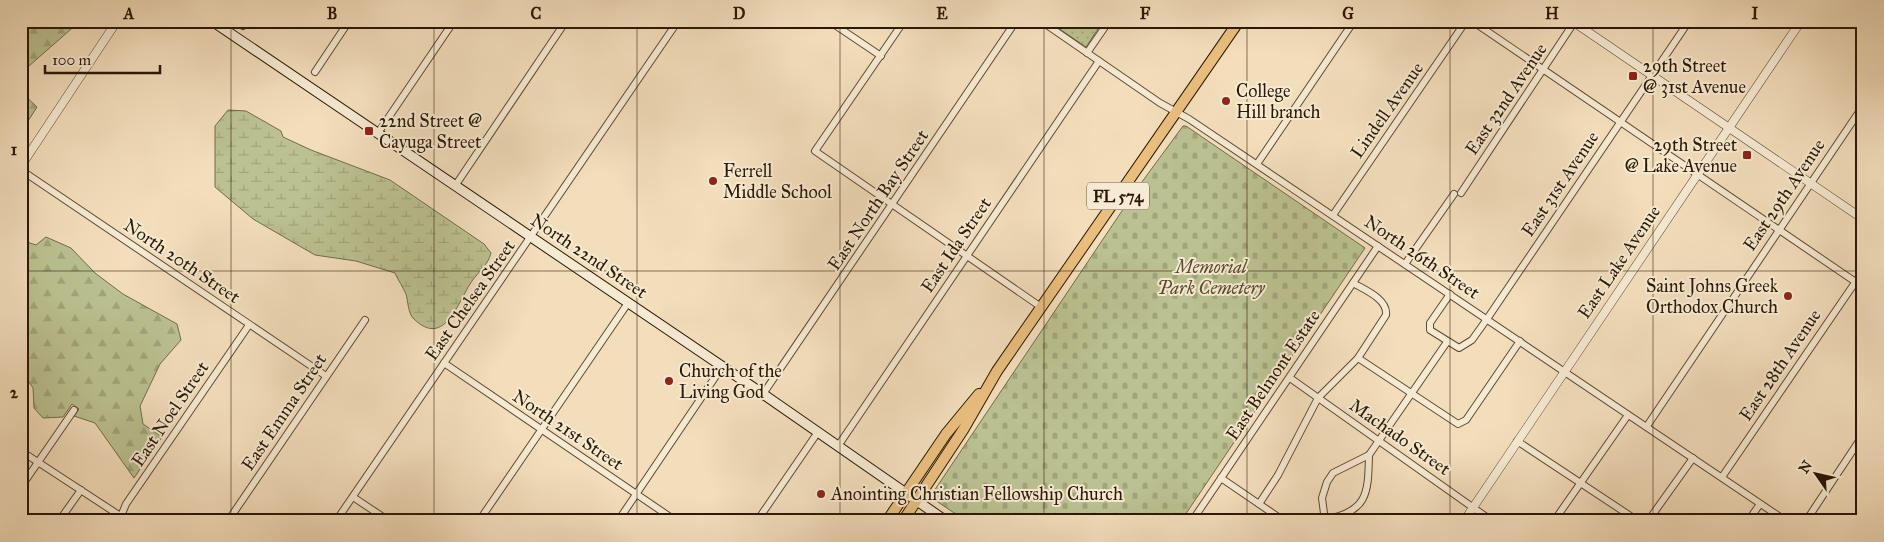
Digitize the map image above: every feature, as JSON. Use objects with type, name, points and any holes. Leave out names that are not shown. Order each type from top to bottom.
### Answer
[{"type":"main road","name":"North 22nd Street","points":[[212,21],[763,394],[946,521]]},
{"type":"main road","name":"FL 574","points":[[887,521],[946,434],[997,371],[1239,21]]},
{"type":"main road","name":"FL 574","points":[[903,521],[964,430],[997,371]]},
{"type":"street","points":[[21,166],[117,21]]},
{"type":"street","points":[[315,72],[348,21]]},
{"type":"street","points":[[378,133],[454,21]]},
{"type":"street","points":[[455,186],[566,21]]},
{"type":"street","name":"East Chelsea Street","points":[[336,521],[678,21]]},
{"type":"street","points":[[828,21],[881,56]]},
{"type":"street","points":[[904,21],[815,151],[1042,307]]},
{"type":"street","name":"East North Bay Street","points":[[763,394],[1016,21]]},
{"type":"street","name":"North 26th Street","points":[[1041,21],[1564,370],[1786,521]]},
{"type":"street","points":[[1087,53],[1109,21]]},
{"type":"street","points":[[1257,164],[1354,21]]},
{"type":"street","name":"Lindell Avenue","points":[[1333,215],[1466,21]]},
{"type":"street","points":[[1472,21],[1863,287]]},
{"type":"street","name":"East 31st Avenue","points":[[1447,342],[1459,348],[1466,345],[1487,319],[1689,21]]},
{"type":"street","name":"East Lake Avenue","points":[[1464,521],[1801,21]]},
{"type":"street","points":[[1574,22],[1863,219]]},
{"type":"street","name":"East 32nd Avenue","points":[[1461,193],[1545,70],[1574,22]]},
{"type":"street","name":"East Ida Street","points":[[838,446],[1099,61]]},
{"type":"street","name":"East 29th Avenue","points":[[1647,426],[1863,106]]},
{"type":"street","name":"North 20th Street","points":[[21,170],[326,376]]},
{"type":"street","points":[[1405,264],[1454,194]]},
{"type":"street","name":"East Belmont Estate","points":[[1192,521],[1378,246]]},
{"type":"street","name":"East 28th Avenue","points":[[1722,477],[1863,270]]},
{"type":"street","points":[[1260,504],[1278,475],[1318,398],[1358,358],[1386,315],[1387,310],[1382,302],[1354,283]]},
{"type":"street","points":[[1369,455],[1333,474],[1327,482],[1322,498],[1326,520],[1349,513],[1361,502],[1369,486],[1369,455],[1447,342],[1432,333],[1430,327],[1450,294]]},
{"type":"street","points":[[479,521],[628,303]]},
{"type":"street","name":"East Emma Street","points":[[228,521],[365,320]]},
{"type":"street","name":"East Noel Street","points":[[119,518],[249,325]]},
{"type":"street","points":[[1358,358],[1454,423],[1462,423],[1520,341]]},
{"type":"street","name":"North 21st Street","points":[[444,363],[676,521]]},
{"type":"street","points":[[618,521],[722,367]]},
{"type":"street","name":"Machado Street","points":[[1290,378],[1492,521]]},
{"type":"street","points":[[21,487],[74,410]]},
{"type":"street","points":[[1554,521],[1628,415]]},
{"type":"street","points":[[757,521],[818,432]]},
{"type":"street","points":[[1806,521],[1863,435]]},
{"type":"street","points":[[1517,441],[1638,521]]},
{"type":"street","points":[[21,451],[119,518],[128,521]]},
{"type":"street","points":[[1648,521],[1693,458]]},
{"type":"street","points":[[1221,478],[1284,521]]},
{"type":"street","points":[[59,521],[80,490]]},
{"type":"street","points":[[353,497],[388,521]]},
{"type":"street","points":[[1748,521],[1760,504]]},
{"type":"green space","points":[[21,21],[75,21],[78,23],[21,73]]},
{"type":"green space","points":[[1048,21],[1103,21],[1086,47]]},
{"type":"green space","points":[[21,92],[37,107],[21,132]]},
{"type":"green space","points":[[228,110],[246,111],[281,131],[283,137],[311,150],[390,180],[484,244],[491,253],[490,257],[472,281],[449,319],[434,329],[425,327],[412,317],[406,294],[395,273],[356,261],[315,255],[253,219],[215,187],[215,126]]},
{"type":"green space","name":"Memorial Park Cemetery","points":[[1183,126],[1186,126],[1365,248],[1181,521],[966,521],[935,500],[932,494],[1136,190]]},
{"type":"green space","points":[[46,237],[71,248],[95,273],[123,294],[177,324],[181,340],[160,364],[140,406],[143,424],[162,437],[134,478],[95,423],[74,416],[79,409],[72,404],[63,417],[43,418],[34,408],[33,388],[21,370],[21,240],[36,245]]},
{"type":"place","name":"29th Street @ 31st Avenue","points":[[1633,76]]},
{"type":"place","name":"College Hill branch","points":[[1226,101]]},
{"type":"place","name":"22nd Street @ Cayuga Street","points":[[369,131]]},
{"type":"place","name":"29th Street @ Lake Avenue","points":[[1747,155]]},
{"type":"place","name":"Ferrell Middle School","points":[[713,181]]},
{"type":"place","name":"Saint Johns Greek Orthodox Church","points":[[1788,296]]},
{"type":"place","name":"Church of the Living God","points":[[669,381]]},
{"type":"place","name":"Anointing Christian Fellowship Church","points":[[821,494]]}]
